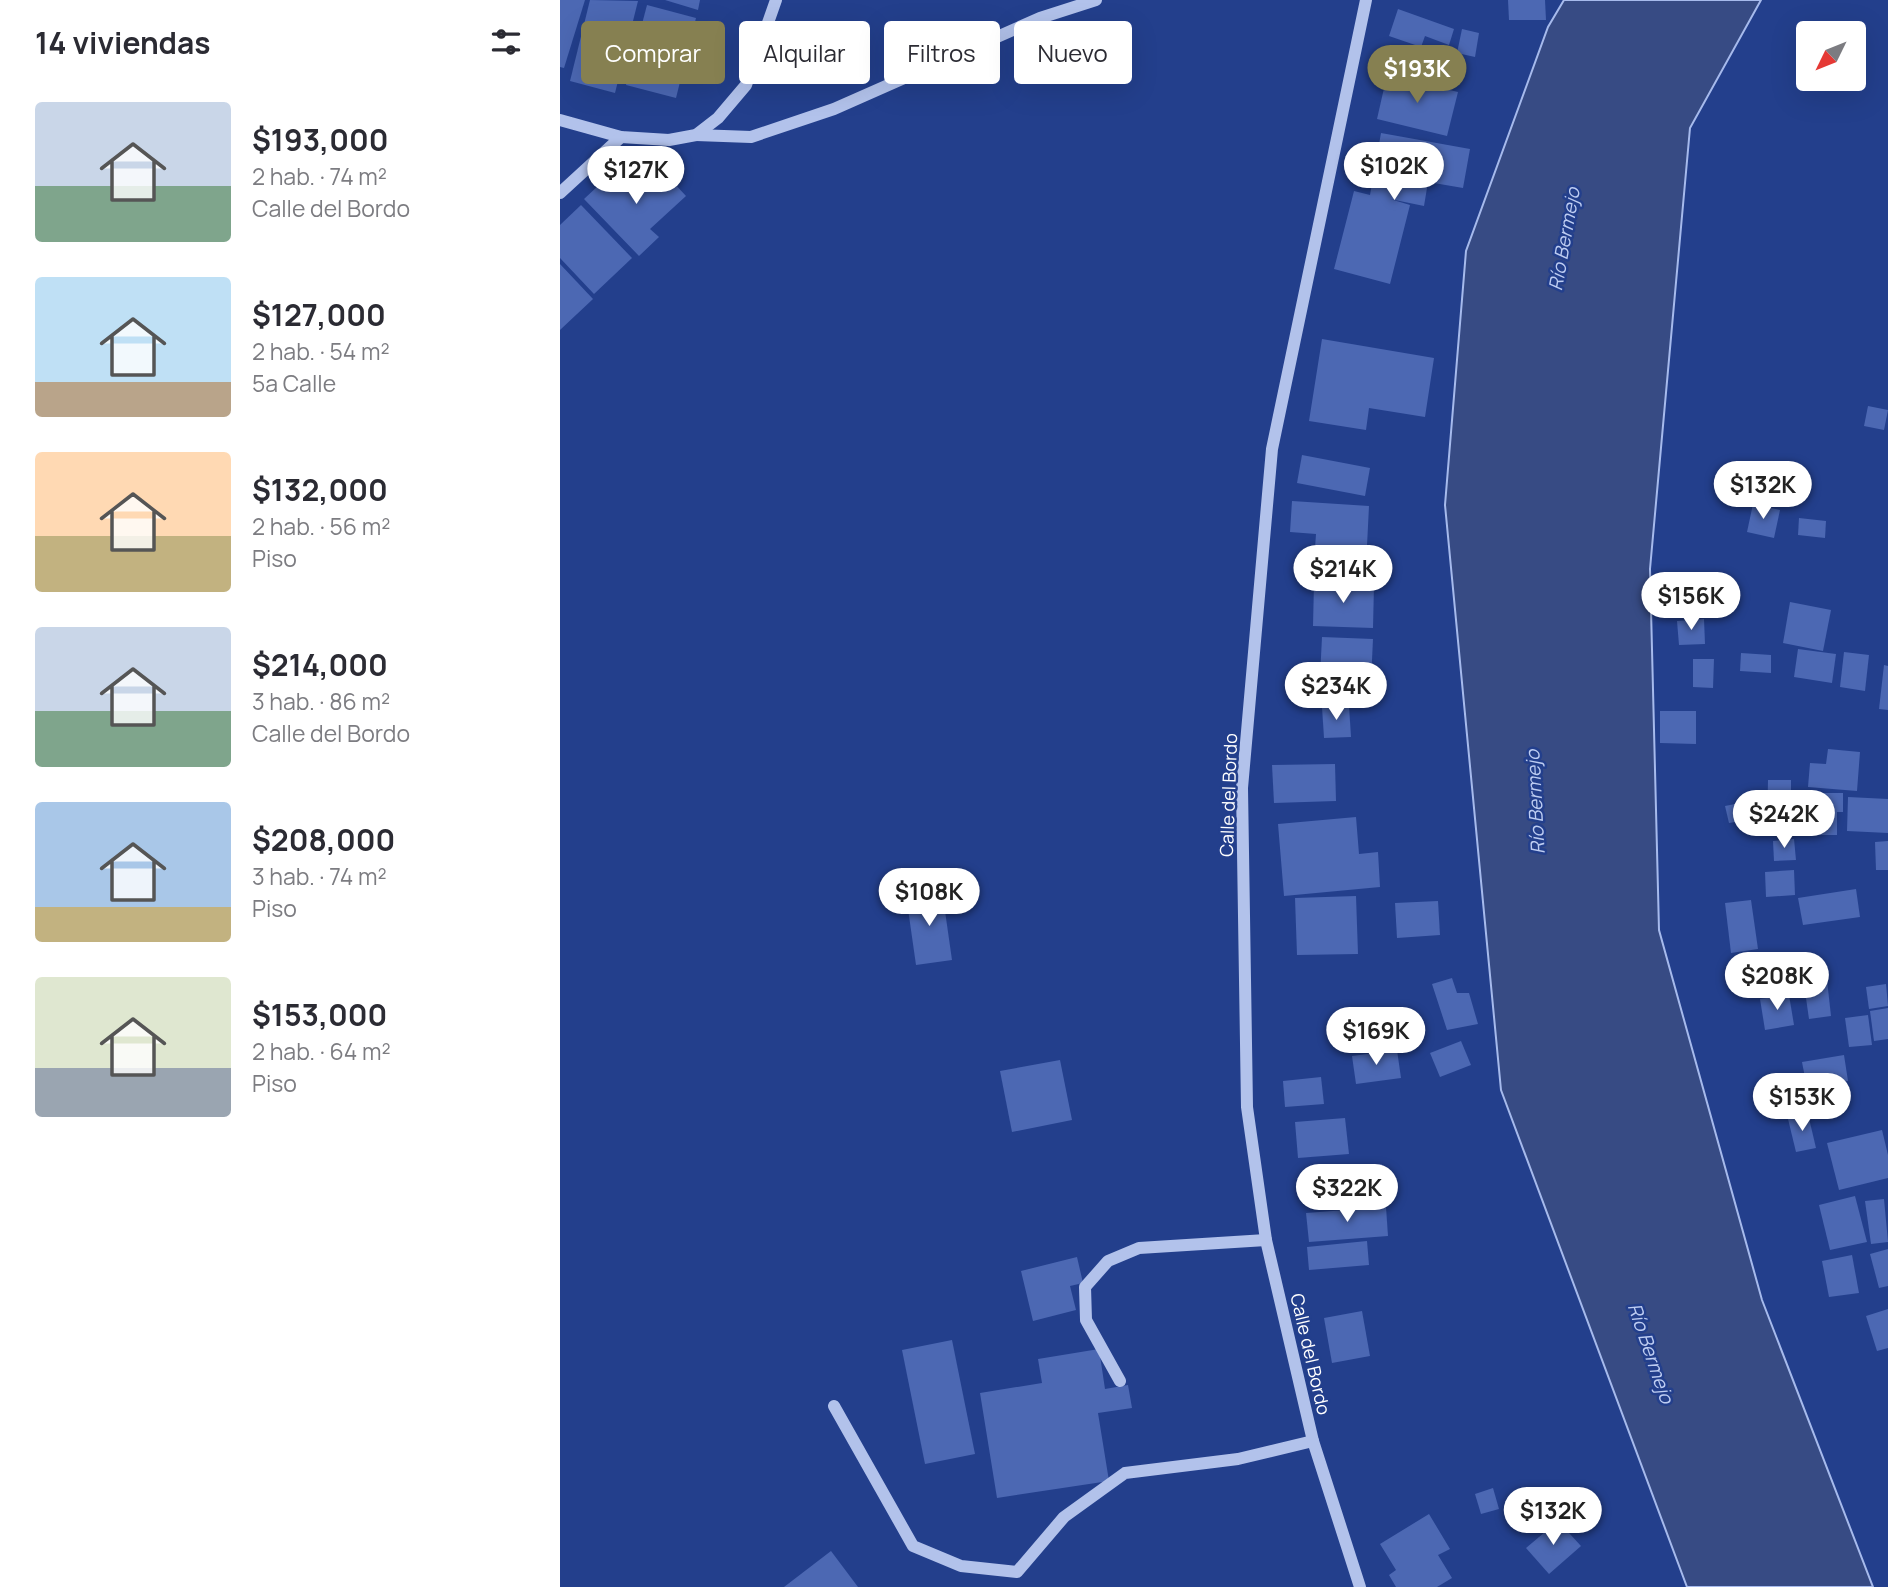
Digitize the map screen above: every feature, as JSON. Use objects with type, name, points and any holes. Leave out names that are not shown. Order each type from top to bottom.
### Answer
[{"type":"street","points":[[696,135],[718,118],[746,85],[776,0]]},
{"type":"street","points":[[560,120],[621,137],[669,140],[696,135],[751,137],[822,113],[1040,18],[1096,0]]},
{"type":"street","name":"Calle del Bordo","points":[[1360,1587],[1313,1441],[1266,1240],[1247,1107],[1242,788],[1272,449],[1366,0]]},
{"type":"street","points":[[560,193],[621,137]]},
{"type":"street","points":[[1121,1381],[1086,1320],[1086,1287],[1108,1261],[1139,1248],[1266,1240]]},
{"type":"street","points":[[834,1406],[913,1546],[961,1566],[1017,1572],[1064,1517],[1125,1473],[1238,1458],[1313,1441]]},
{"type":"water","name":"Río Bermejo","points":[[1564,0],[1761,0],[1690,128],[1650,569],[1659,930],[1762,1300],[1873,1587],[1687,1587],[1501,1090],[1445,505],[1466,251],[1548,27]]},
{"type":"building","points":[[560,0],[585,0],[564,68],[560,67]]},
{"type":"building","points":[[590,0],[638,1],[633,21],[585,21]]},
{"type":"building","points":[[665,0],[700,0],[698,10]]},
{"type":"building","points":[[1508,0],[1545,0],[1546,20],[1509,20]]},
{"type":"building","points":[[647,5],[696,18],[695,21],[643,21]]},
{"type":"building","points":[[1398,9],[1454,29],[1449,45],[1425,36],[1421,47],[1389,36]]},
{"type":"building","points":[[1462,29],[1479,33],[1475,57],[1457,53]]},
{"type":"building","points":[[581,36],[581,84],[570,81]]},
{"type":"building","points":[[1387,75],[1458,92],[1447,136],[1377,119]]},
{"type":"building","points":[[581,84],[617,84],[615,93]]},
{"type":"building","points":[[626,84],[680,84],[676,98]]},
{"type":"building","points":[[1381,133],[1470,149],[1463,188],[1428,182],[1424,206],[1390,199],[1410,205],[1390,284],[1334,269],[1354,191],[1370,195]]},
{"type":"building","points":[[658,166],[686,196],[650,229],[659,237],[639,256],[584,199],[614,171],[633,190]]},
{"type":"building","points":[[581,205],[632,258],[594,294],[560,258],[560,225]]},
{"type":"building","points":[[560,264],[593,299],[560,330]]},
{"type":"building","points":[[1322,339],[1434,358],[1425,417],[1369,408],[1366,430],[1309,421]]},
{"type":"building","points":[[1868,406],[1888,410],[1884,430],[1864,426]]},
{"type":"building","points":[[1302,455],[1370,468],[1365,496],[1297,483]]},
{"type":"building","points":[[1292,501],[1369,506],[1366,566],[1314,562],[1316,534],[1290,532]]},
{"type":"building","points":[[1753,504],[1780,510],[1774,538],[1747,532]]},
{"type":"building","points":[[1799,518],[1826,521],[1825,538],[1798,535]]},
{"type":"building","points":[[1314,583],[1374,585],[1373,628],[1313,626]]},
{"type":"building","points":[[1790,602],[1831,610],[1823,651],[1783,643]]},
{"type":"building","points":[[1704,619],[1705,644],[1679,645],[1677,621]]},
{"type":"building","points":[[1322,637],[1373,639],[1371,681],[1320,677]]},
{"type":"building","points":[[1798,649],[1836,654],[1832,683],[1794,677]]},
{"type":"building","points":[[1844,652],[1869,655],[1865,691],[1840,687]]},
{"type":"building","points":[[1741,653],[1771,655],[1771,673],[1740,671]]},
{"type":"building","points":[[1693,659],[1714,659],[1713,688],[1693,687]]},
{"type":"building","points":[[1884,665],[1888,666],[1888,710],[1879,709]]},
{"type":"building","points":[[1349,706],[1351,737],[1324,738],[1322,707]]},
{"type":"building","points":[[1660,711],[1696,711],[1696,744],[1660,743]]},
{"type":"building","points":[[1828,749],[1860,752],[1857,791],[1808,787],[1810,763],[1826,764]]},
{"type":"building","points":[[1335,764],[1336,801],[1274,803],[1272,765]]},
{"type":"building","points":[[1768,780],[1791,780],[1791,826],[1767,826]]},
{"type":"building","points":[[1799,793],[1843,793],[1843,812],[1837,812],[1837,835],[1798,835]]},
{"type":"building","points":[[1848,797],[1888,799],[1888,833],[1847,831]]},
{"type":"building","points":[[1745,802],[1748,820],[1729,823],[1725,806]]},
{"type":"building","points":[[1356,817],[1359,854],[1378,852],[1380,887],[1284,896],[1278,824]]},
{"type":"building","points":[[1794,839],[1796,860],[1774,861],[1773,841]]},
{"type":"building","points":[[1888,841],[1888,870],[1876,870],[1875,842]]},
{"type":"building","points":[[1794,870],[1795,895],[1766,897],[1765,872]]},
{"type":"building","points":[[1856,889],[1860,917],[1803,925],[1798,898]]},
{"type":"building","points":[[942,890],[952,960],[916,965],[906,895]]},
{"type":"building","points":[[1356,896],[1358,954],[1297,955],[1295,898]]},
{"type":"building","points":[[1751,900],[1758,949],[1731,953],[1725,903]]},
{"type":"building","points":[[1438,901],[1440,935],[1397,938],[1395,903]]},
{"type":"building","points":[[1452,978],[1457,993],[1469,993],[1478,1024],[1447,1030],[1432,984]]},
{"type":"building","points":[[1827,980],[1831,1016],[1809,1019],[1804,984]]},
{"type":"building","points":[[1886,984],[1888,1006],[1869,1009],[1866,987]]},
{"type":"building","points":[[1789,995],[1794,1025],[1765,1030],[1760,999]]},
{"type":"building","points":[[1888,1008],[1888,1039],[1874,1041],[1870,1011]]},
{"type":"building","points":[[1868,1015],[1872,1045],[1849,1047],[1845,1018]]},
{"type":"building","points":[[1461,1041],[1471,1065],[1440,1077],[1430,1053]]},
{"type":"building","points":[[1397,1050],[1401,1078],[1356,1084],[1352,1056]]},
{"type":"building","points":[[1844,1055],[1848,1081],[1807,1088],[1802,1062]]},
{"type":"building","points":[[1060,1060],[1072,1120],[1012,1132],[1000,1071]]},
{"type":"building","points":[[1321,1077],[1324,1104],[1285,1107],[1283,1081]]},
{"type":"building","points":[[1808,1114],[1816,1148],[1796,1152],[1788,1119]]},
{"type":"building","points":[[1345,1118],[1349,1154],[1298,1158],[1295,1122]]},
{"type":"building","points":[[1882,1130],[1888,1155],[1888,1178],[1839,1190],[1827,1143]]},
{"type":"building","points":[[1382,1164],[1385,1198],[1337,1202],[1334,1168]]},
{"type":"building","points":[[1855,1196],[1867,1242],[1830,1250],[1819,1205]]},
{"type":"building","points":[[1884,1199],[1888,1242],[1871,1244],[1865,1201]]},
{"type":"building","points":[[1386,1207],[1388,1236],[1309,1242],[1306,1213]]},
{"type":"building","points":[[1367,1241],[1369,1265],[1309,1270],[1307,1247]]},
{"type":"building","points":[[1888,1249],[1888,1286],[1879,1288],[1870,1254]]},
{"type":"building","points":[[1852,1255],[1859,1293],[1829,1297],[1822,1261]]},
{"type":"building","points":[[1077,1257],[1083,1283],[1070,1286],[1076,1310],[1033,1321],[1021,1271]]},
{"type":"building","points":[[1888,1309],[1888,1348],[1877,1351],[1866,1316]]},
{"type":"building","points":[[1362,1311],[1370,1356],[1332,1363],[1324,1318]]},
{"type":"building","points":[[952,1340],[975,1454],[925,1464],[902,1350]]},
{"type":"building","points":[[1099,1349],[1105,1389],[1128,1385],[1132,1408],[1098,1413],[1109,1481],[997,1498],[980,1393],[1042,1383],[1038,1359]]},
{"type":"building","points":[[1493,1488],[1499,1509],[1481,1514],[1475,1494]]},
{"type":"building","points":[[1429,1514],[1450,1549],[1438,1555],[1452,1578],[1437,1587],[1396,1587],[1389,1575],[1396,1570],[1380,1544]]},
{"type":"building","points":[[1558,1521],[1581,1546],[1549,1574],[1526,1548]]},
{"type":"building","points":[[831,1551],[858,1587],[784,1587]]}]
